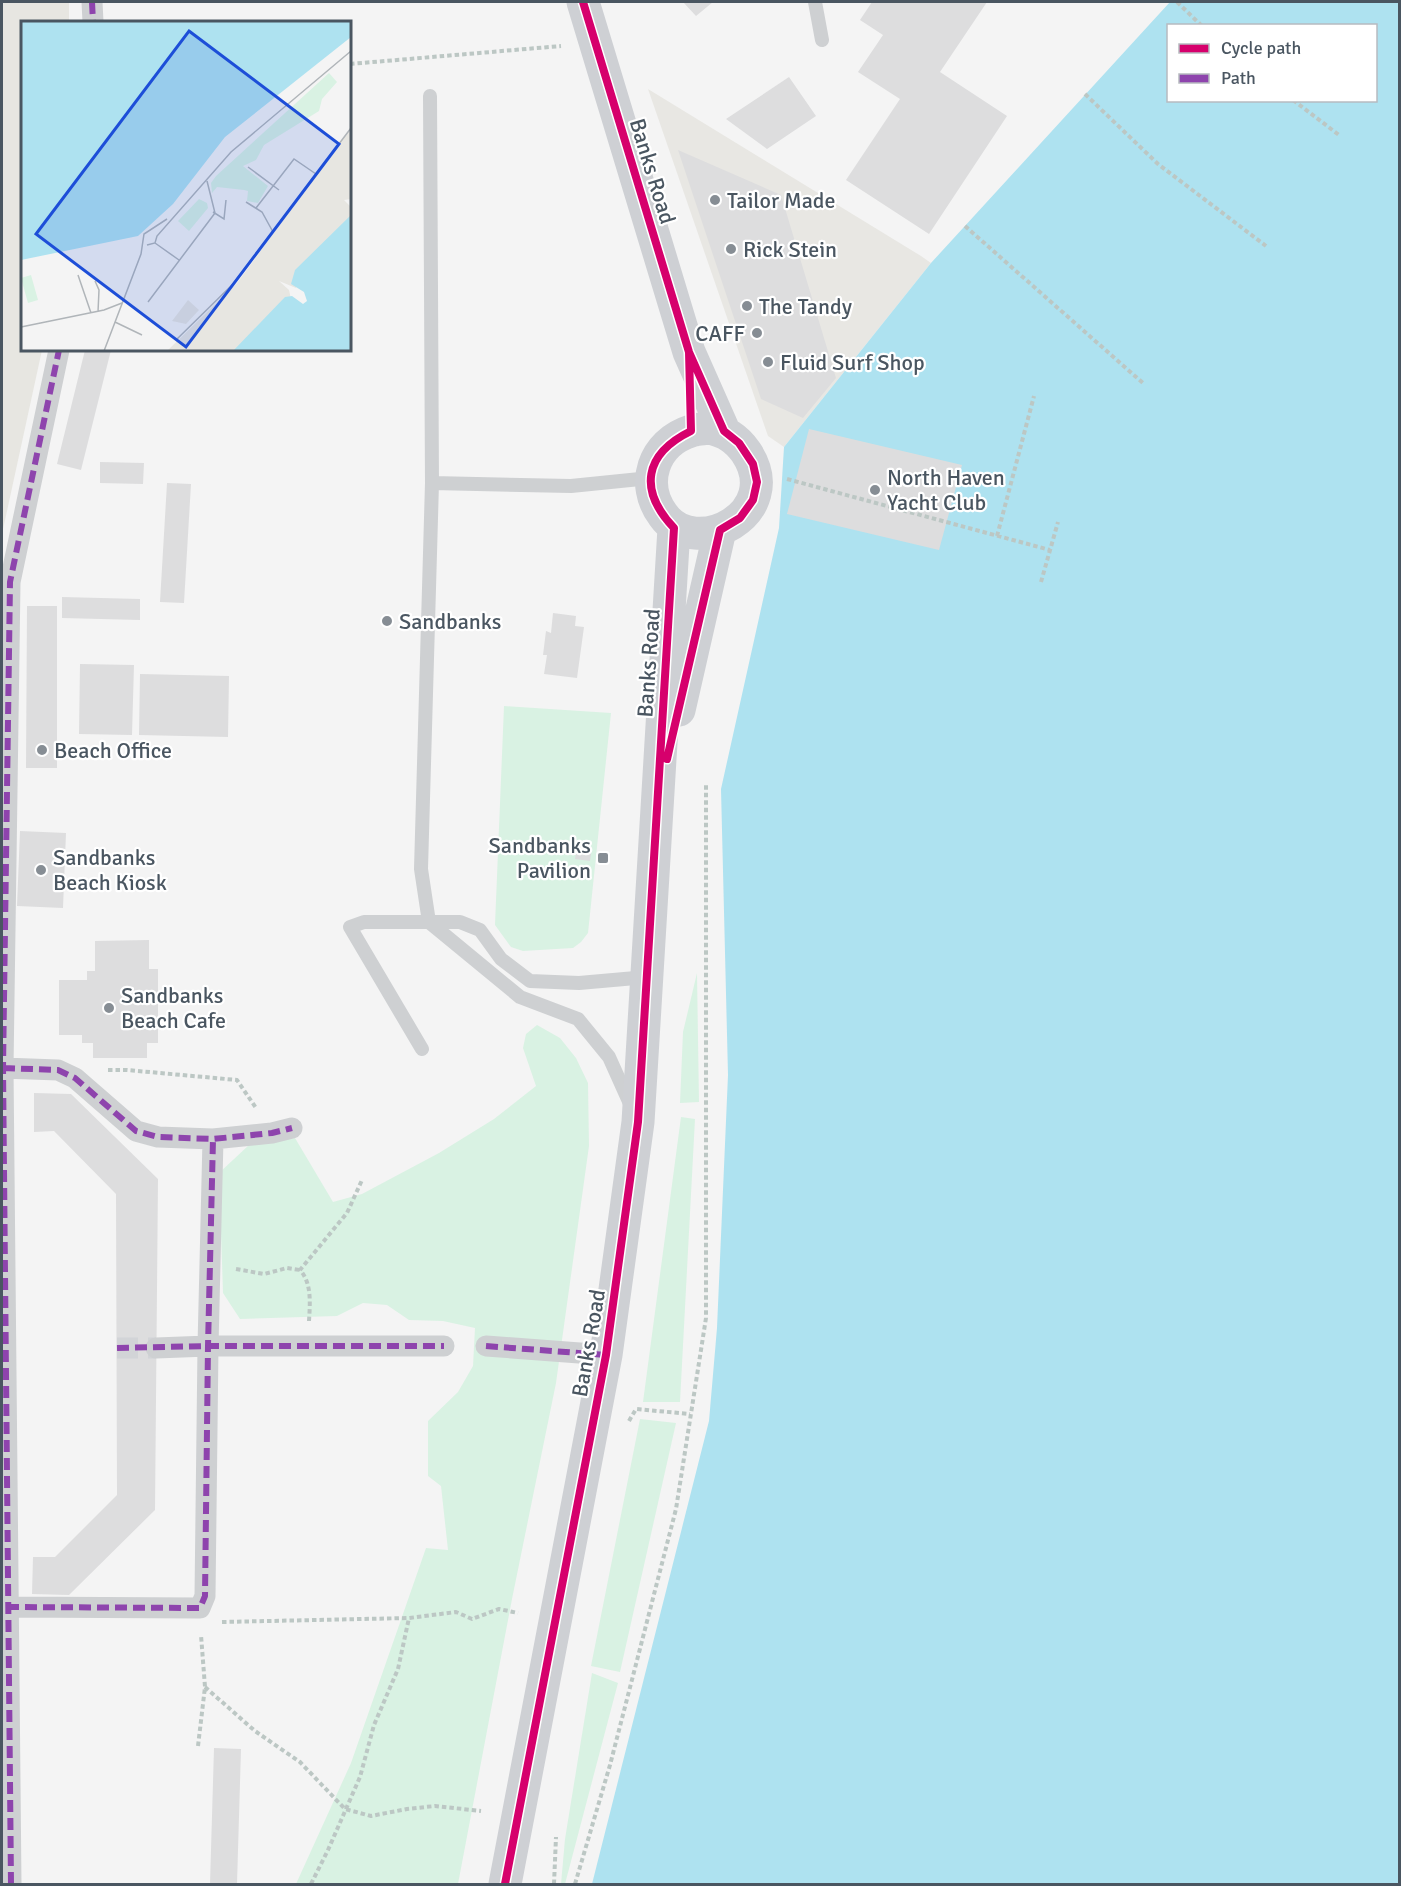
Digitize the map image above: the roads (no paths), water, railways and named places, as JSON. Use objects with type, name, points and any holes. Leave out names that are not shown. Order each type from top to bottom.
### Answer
[{"type":"main road","name":"Banks Road","points":[[583,2],[689,352],[724,431]]},
{"type":"main road","name":"Banks Road","points":[[689,352],[691,431]]},
{"type":"main road","points":[[709,428],[724,431],[740,443],[753,464],[757,482],[753,501],[740,518],[720,530],[698,534],[674,528],[663,516],[653,499],[650,478],[657,458],[672,440],[691,431],[709,428]]},
{"type":"main road","name":"Banks Road","points":[[505,1884],[606,1355],[638,1122],[674,528]]},
{"type":"main road","name":"Banks Road","points":[[657,800],[720,530]]},
{"type":"street","points":[[92,2],[93,21]]},
{"type":"street","points":[[11,1884],[3,1068],[10,582],[59,351]]},
{"type":"street","points":[[3,1068],[58,1070],[75,1078],[136,1131],[158,1137],[213,1139],[282,1130]]},
{"type":"street","points":[[7,1607],[200,1608],[206,1596],[209,1269],[213,1139]]},
{"type":"street","points":[[486,1346],[606,1355]]},
{"type":"street","points":[[156,1347],[444,1347]]},
{"type":"lane","points":[[815,2],[822,40]]},
{"type":"lane","points":[[430,96],[432,483],[421,869],[429,922],[520,997],[578,1019],[609,1056],[638,1122]]},
{"type":"lane","points":[[432,483],[571,486],[650,478]]},
{"type":"lane","points":[[422,1049],[350,927],[364,922],[460,922],[480,930],[501,959],[530,981],[579,983],[647,977]]},
{"type":"water","points":[[1170,2],[1399,2],[1399,1884],[592,1884],[709,1421],[717,1328],[728,1075],[721,789],[779,528],[784,447],[931,263]]},
{"type":"tunnel","points":[[117,1348],[156,1348]]},
{"type":"place","name":"Tailor Made","points":[[715,200]]},
{"type":"place","name":"Rick Stein","points":[[731,249]]},
{"type":"place","name":"The Tandy","points":[[747,306]]},
{"type":"place","name":"CAFF","points":[[757,333]]},
{"type":"place","name":"Fluid Surf Shop","points":[[768,362]]},
{"type":"place","name":"North Haven Yacht Club","points":[[875,490]]},
{"type":"place","name":"Sandbanks","points":[[387,621]]},
{"type":"place","name":"Beach Office","points":[[42,750]]},
{"type":"place","name":"Sandbanks Pavilion","points":[[603,858]]},
{"type":"place","name":"Sandbanks Beach Kiosk","points":[[41,870]]},
{"type":"place","name":"Sandbanks Beach Cafe","points":[[109,1008]]}]
